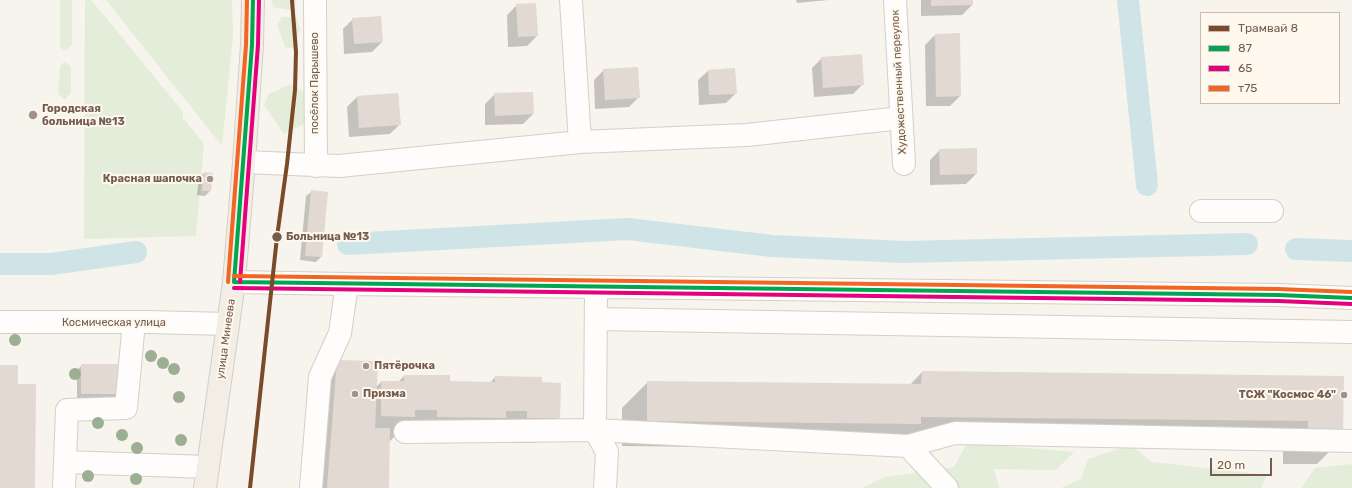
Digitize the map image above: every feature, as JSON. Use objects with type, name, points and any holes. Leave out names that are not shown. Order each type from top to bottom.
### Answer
[{"type":"main road","name":"улица Минеева","points":[[206,478],[234,282],[252,45],[253,0]]},
{"type":"street","name":"посёлок Парышево","points":[[315,0],[316,166]]},
{"type":"street","points":[[571,0],[580,142]]},
{"type":"street","name":"Художественный переулок","points":[[895,0],[904,164]]},
{"type":"street","points":[[244,162],[339,166],[580,142],[747,135],[901,118]]},
{"type":"street","points":[[1201,211],[1272,211]]},
{"type":"street","points":[[234,282],[1278,295],[1352,298]]},
{"type":"street","points":[[311,488],[320,377],[340,333],[348,284]]},
{"type":"street","points":[[596,287],[595,430],[607,452],[605,488]]},
{"type":"street","points":[[596,319],[1352,332]]},
{"type":"street","name":"Космическая улица","points":[[0,322],[228,324]]},
{"type":"street","points":[[64,488],[67,410],[126,408],[134,322]]},
{"type":"street","points":[[405,432],[595,430],[908,446],[955,433],[1352,441]]},
{"type":"street","points":[[908,446],[947,488]]},
{"type":"street","points":[[65,462],[206,478]]},
{"type":"green space","points":[[60,0],[72,0],[72,45],[65,51],[60,47]]},
{"type":"green space","points":[[85,0],[91,0],[103,14],[183,112],[183,118],[204,144],[196,236],[84,239]]},
{"type":"green space","points":[[106,0],[232,0],[233,34],[222,146]]},
{"type":"green space","points":[[272,0],[297,0],[290,10],[273,7]]},
{"type":"green space","points":[[282,17],[296,18],[300,29],[294,48],[285,47],[277,25]]},
{"type":"green space","points":[[65,61],[71,67],[71,93],[64,100],[58,93],[60,66]]},
{"type":"green space","points":[[291,84],[307,94],[304,124],[284,134],[264,105],[269,94]]},
{"type":"green space","points":[[967,443],[1074,452],[1056,470],[994,469],[999,488],[862,488],[885,477],[954,467]]},
{"type":"green space","points":[[1130,445],[1152,462],[1267,475],[1261,488],[1061,488],[1081,479],[1088,459]]},
{"type":"green space","points":[[1352,464],[1352,488],[1301,488],[1315,468]]},
{"type":"building","points":[[931,0],[973,0],[973,5],[931,6]]},
{"type":"building","points":[[536,3],[538,36],[518,37],[516,4]]},
{"type":"building","points":[[381,16],[383,42],[354,44],[352,18]]},
{"type":"building","points":[[960,33],[961,96],[936,97],[935,34]]},
{"type":"building","points":[[862,54],[864,85],[823,88],[821,57]]},
{"type":"building","points":[[638,67],[640,98],[605,100],[603,69]]},
{"type":"building","points":[[735,68],[737,94],[709,95],[708,70]]},
{"type":"building","points":[[533,92],[534,114],[495,116],[494,93]]},
{"type":"building","points":[[398,93],[401,125],[359,128],[357,96]]},
{"type":"building","points":[[977,148],[977,174],[940,175],[939,149]]},
{"type":"building","points":[[204,172],[213,173],[211,191],[202,191]]},
{"type":"building","points":[[311,190],[328,192],[322,257],[305,256]]},
{"type":"building","name":"Призма","points":[[337,360],[378,361],[375,428],[390,428],[389,488],[327,488]]},
{"type":"building","points":[[81,364],[121,364],[120,394],[81,394]]},
{"type":"building","points":[[0,365],[18,365],[18,384],[36,384],[35,488],[0,488]]},
{"type":"building","points":[[922,371],[1344,376],[1343,439],[1308,439],[1308,421],[921,417],[921,424],[647,421],[647,381],[921,384]]},
{"type":"building","points":[[404,375],[450,375],[450,381],[495,382],[495,376],[542,377],[542,382],[561,383],[560,418],[527,418],[527,411],[506,411],[506,418],[437,417],[437,410],[415,410],[415,417],[381,416],[381,381],[404,381]]},
{"type":"waterway","points":[[1128,0],[1147,185]]},
{"type":"waterway","points":[[348,244],[628,229],[772,246],[904,252],[1247,244]]},
{"type":"waterway","points":[[1296,249],[1352,251]]},
{"type":"waterway","points":[[0,264],[51,264],[136,252]]},
{"type":"tram line","name":"8","points":[[250,488],[277,237],[295,90],[296,52],[292,0]]},
{"type":"transit line","name":"т75","points":[[228,282],[246,45],[247,0]]},
{"type":"transit line","name":"87","points":[[234,282],[252,45],[253,0]]},
{"type":"transit line","name":"65","points":[[240,282],[258,45],[259,0]]},
{"type":"transit line","name":"т75","points":[[234,276],[1278,289],[1352,292]]},
{"type":"transit line","name":"87","points":[[234,282],[1278,295],[1352,298]]},
{"type":"transit line","name":"65","points":[[234,288],[1278,301],[1352,304]]},
{"type":"place","name":"Городская больница №13","points":[[33,115]]},
{"type":"place","name":"Красная шапочка","points":[[210,179]]},
{"type":"place","name":"Больница №13","points":[[277,237]]},
{"type":"place","name":"Пятёрочка","points":[[366,366]]},
{"type":"place","name":"Призма","points":[[355,394]]},
{"type":"place","name":"ТСЖ \"Космос 46\"","points":[[1344,395]]}]
